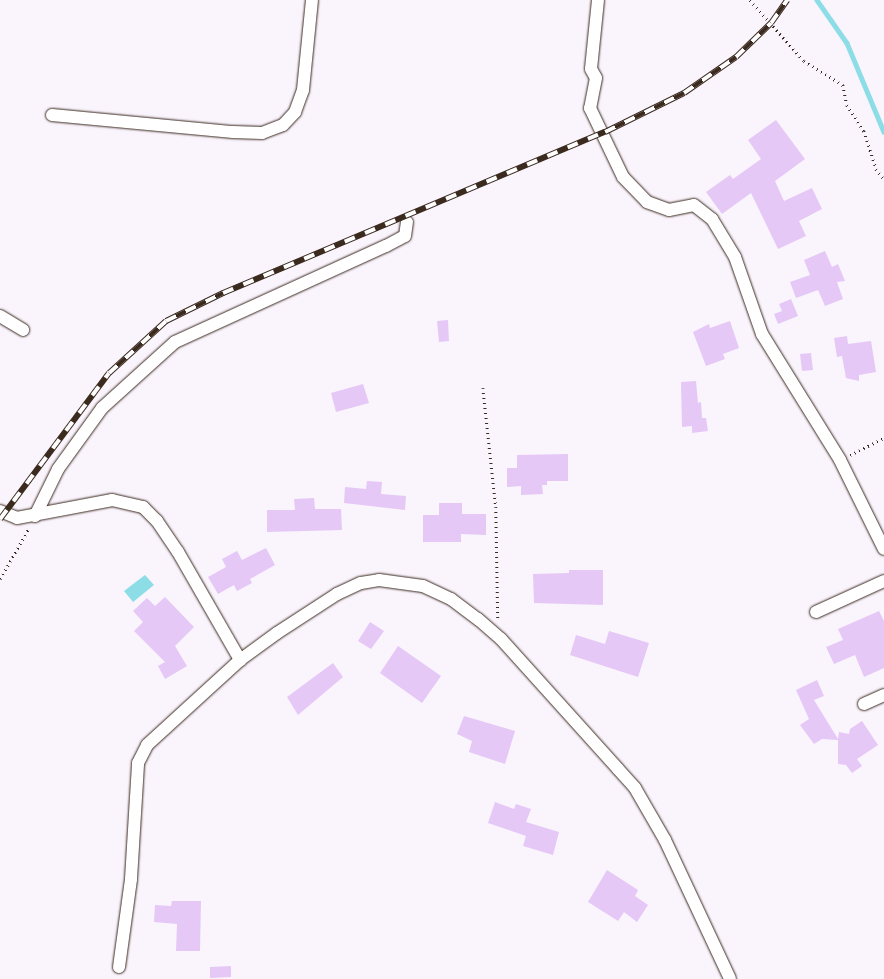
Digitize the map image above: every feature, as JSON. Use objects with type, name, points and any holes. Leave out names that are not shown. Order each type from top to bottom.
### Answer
[{"type":"street","points":[[52,115],[233,132],[262,133],[283,125],[295,112],[303,90],[312,0]]},
{"type":"street","points":[[598,0],[591,69],[596,78],[590,108],[624,177],[647,202],[669,210],[694,206],[712,219],[735,256],[762,334],[840,460],[884,549]]},
{"type":"street","points":[[35,516],[58,469],[102,408],[175,342],[386,246],[405,236],[407,222]]},
{"type":"street","points":[[0,316],[23,330]]},
{"type":"street","points":[[0,511],[17,518],[112,500],[143,506],[158,520],[240,660]]},
{"type":"street","points":[[119,967],[131,879],[140,756],[180,712],[240,660],[318,605],[361,583],[379,580],[423,586],[451,599],[497,636],[635,788],[665,840],[730,979]]},
{"type":"street","points":[[816,612],[884,581]]},
{"type":"street","points":[[864,704],[884,695]]},
{"type":"path","points":[[750,0],[804,61],[842,85],[847,105],[864,131],[876,169],[884,179]]},
{"type":"path","points":[[482,388],[496,507],[500,603],[497,636]]},
{"type":"path","points":[[840,460],[884,438]]},
{"type":"path","points":[[0,579],[35,516]]},
{"type":"water","points":[[145,575],[154,585],[133,602],[124,591]]},
{"type":"building","points":[[776,120],[805,159],[775,181],[784,201],[812,188],[822,209],[799,221],[806,236],[778,249],[751,193],[722,214],[706,192],[730,175],[733,179],[761,159],[748,140]]},
{"type":"building","points":[[825,251],[832,267],[838,264],[845,281],[837,282],[843,299],[825,306],[818,290],[796,298],[790,282],[810,275],[804,260]]},
{"type":"building","points":[[791,299],[798,316],[778,324],[774,314],[782,311],[779,304]]},
{"type":"building","points":[[448,320],[449,341],[439,342],[437,321]]},
{"type":"building","points":[[730,321],[739,348],[723,354],[725,359],[706,366],[693,332],[709,324],[710,328]]},
{"type":"building","points":[[847,336],[848,344],[871,341],[876,372],[859,375],[859,381],[846,378],[842,356],[837,357],[834,338]]},
{"type":"building","points":[[811,353],[813,370],[802,371],[800,354]]},
{"type":"building","points":[[696,381],[698,403],[701,402],[702,418],[706,418],[708,431],[692,433],[692,426],[682,427],[681,382]]},
{"type":"building","points":[[363,384],[369,403],[336,412],[331,393]]},
{"type":"building","points":[[568,454],[568,481],[547,481],[547,485],[542,485],[543,494],[521,495],[521,486],[507,487],[507,468],[517,468],[517,455]]},
{"type":"building","points":[[367,481],[382,482],[381,494],[406,496],[405,510],[344,503],[345,487],[366,489]]},
{"type":"building","points":[[314,498],[315,509],[341,509],[342,530],[267,532],[267,510],[295,510],[294,499]]},
{"type":"building","points":[[439,503],[462,503],[462,514],[486,514],[486,535],[461,534],[461,542],[423,542],[423,515],[439,515]]},
{"type":"building","points":[[266,548],[275,565],[250,579],[252,583],[237,591],[234,585],[218,594],[208,577],[226,567],[222,559],[237,551],[242,560]]},
{"type":"building","points":[[569,570],[603,570],[603,605],[534,603],[533,574],[569,573]]},
{"type":"building","points":[[165,597],[194,627],[175,646],[187,666],[165,679],[158,666],[165,662],[134,631],[143,622],[133,611],[147,598],[155,606]]},
{"type":"building","points":[[879,611],[884,621],[884,668],[864,677],[855,655],[834,664],[826,647],[843,640],[838,629]]},
{"type":"building","points":[[370,622],[384,631],[371,649],[358,641]]},
{"type":"building","points":[[609,631],[649,643],[638,677],[570,655],[576,635],[605,644]]},
{"type":"building","points":[[398,646],[441,676],[422,703],[380,673]]},
{"type":"building","points":[[333,663],[343,677],[298,715],[287,697]]},
{"type":"building","points":[[817,680],[824,696],[814,700],[838,739],[839,732],[849,734],[850,729],[862,721],[878,745],[857,759],[862,766],[852,773],[846,765],[838,764],[838,740],[822,739],[814,744],[800,725],[809,719],[796,690]]},
{"type":"building","points":[[464,716],[515,731],[505,764],[469,752],[472,741],[457,734]]},
{"type":"building","points":[[495,802],[514,809],[516,804],[531,809],[526,822],[559,832],[553,855],[523,846],[526,836],[488,823]]},
{"type":"building","points":[[607,870],[638,890],[635,896],[648,905],[637,922],[624,912],[618,921],[588,902]]},
{"type":"building","points":[[172,901],[201,901],[200,951],[176,951],[177,924],[154,922],[155,905],[171,906]]},
{"type":"building","points":[[231,966],[231,977],[210,978],[210,967]]},
{"type":"waterway","points":[[817,0],[847,43],[884,132]]},
{"type":"railway","points":[[0,519],[109,373],[166,321],[223,293],[605,132],[684,93],[736,57],[771,23],[787,0]]}]
